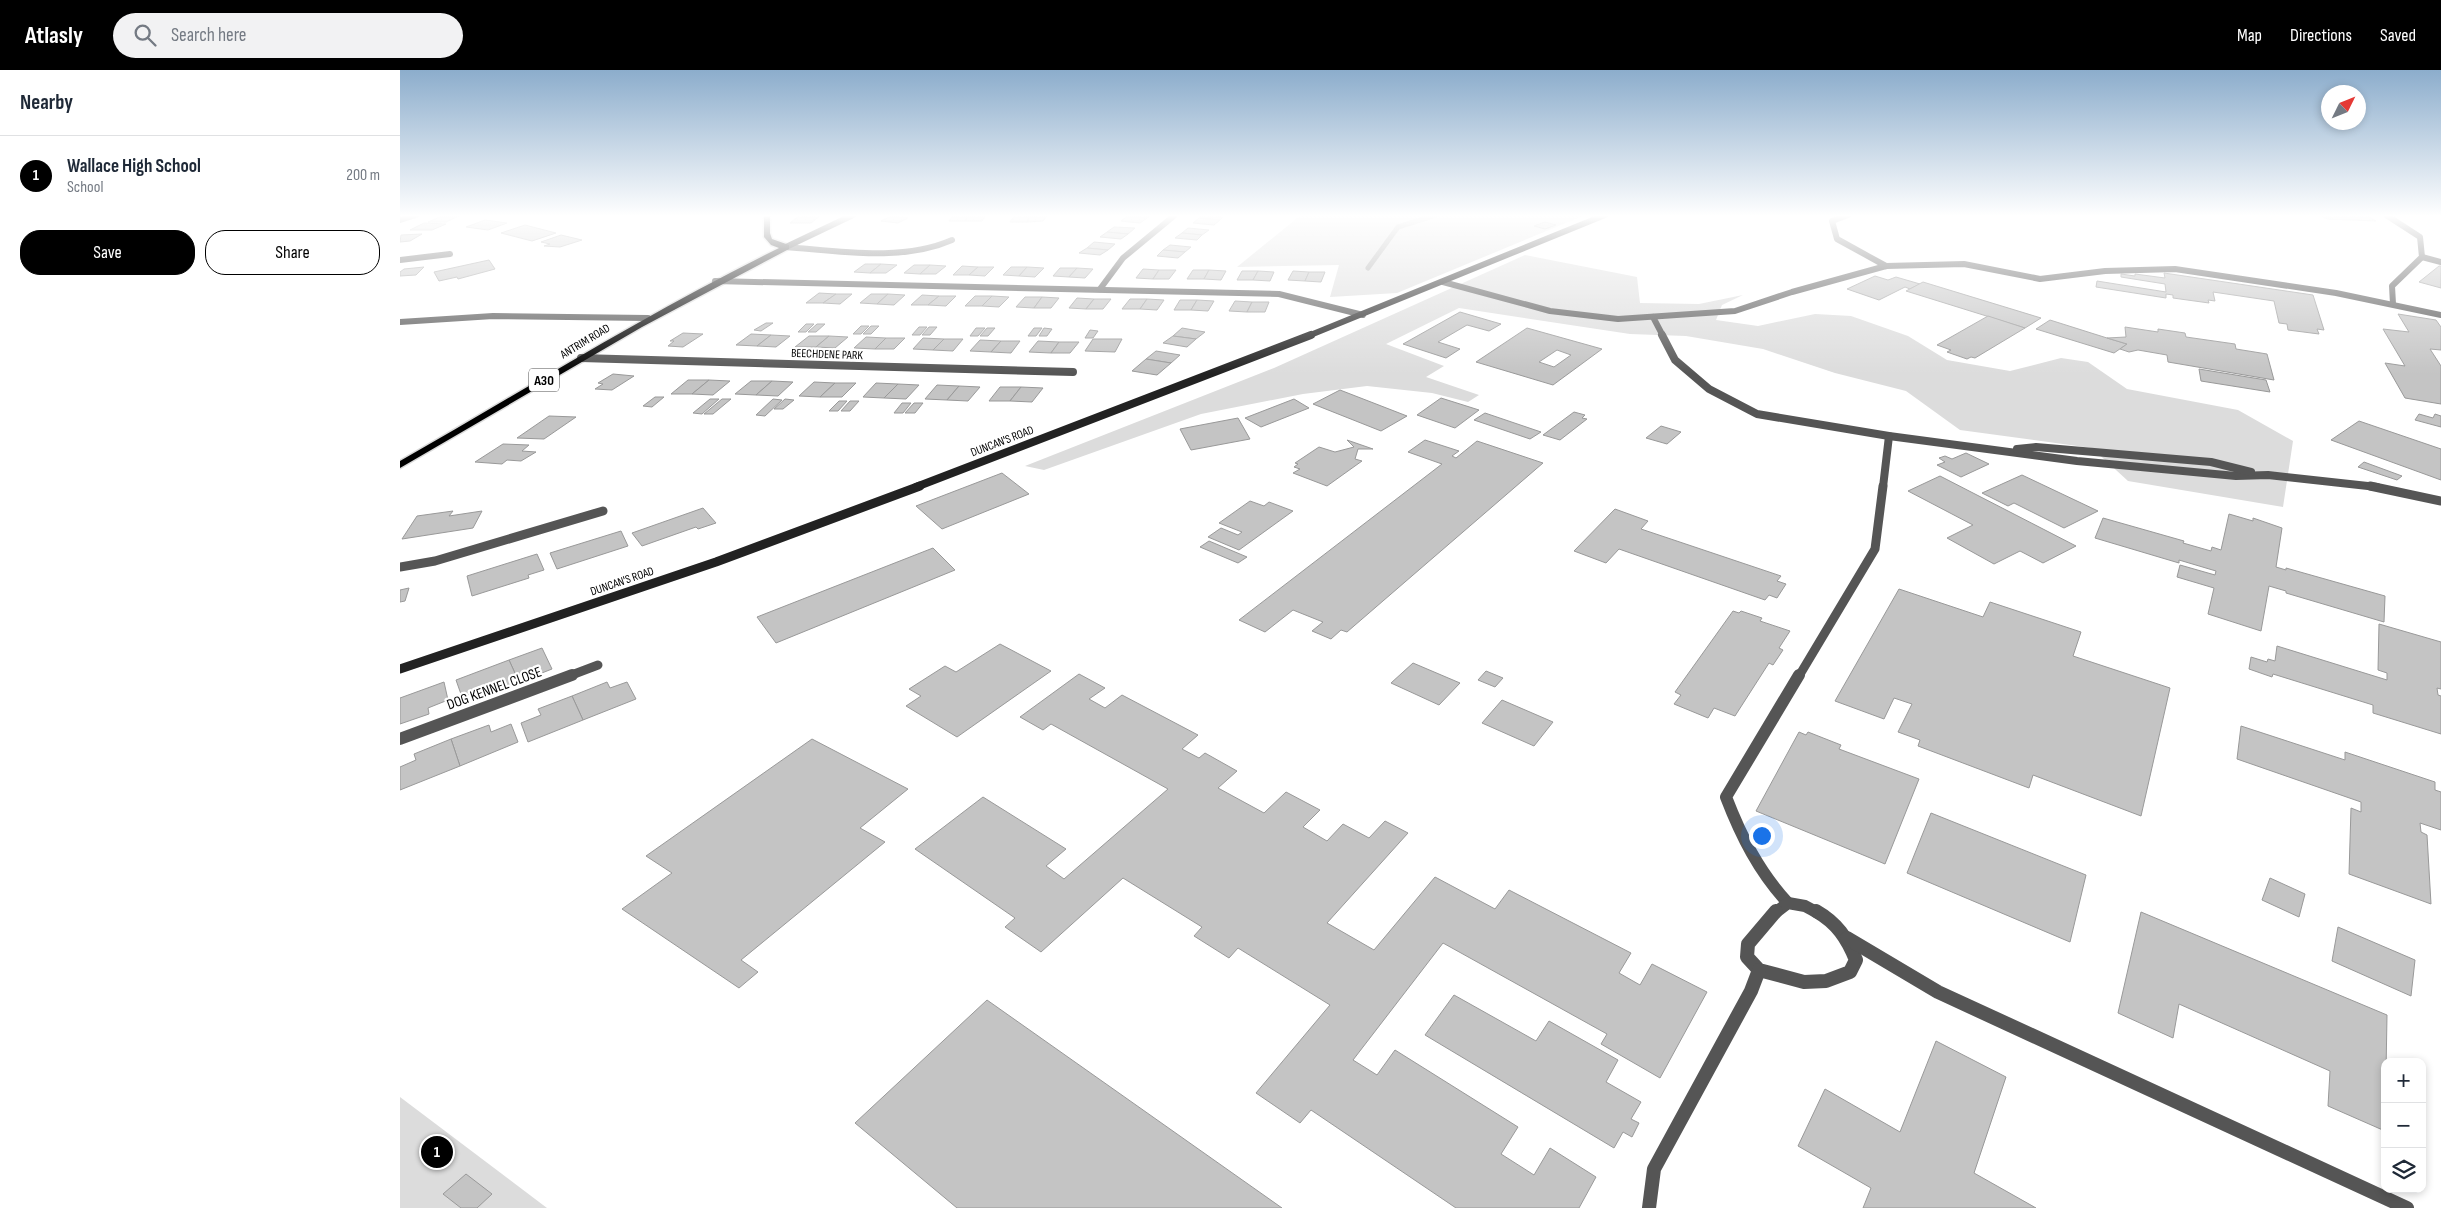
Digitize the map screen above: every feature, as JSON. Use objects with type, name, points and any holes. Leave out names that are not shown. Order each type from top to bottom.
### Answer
[{"type":"main road","name":"ANTRIM ROAD","points":[[400,465],[648,318],[742,268]]},
{"type":"street","points":[[1100,289],[1116,268]]},
{"type":"street","name":"DUNCAN'S ROAD","points":[[400,669],[725,559],[1229,368],[1476,268]]},
{"type":"street","points":[[1443,282],[1550,311],[1618,319],[1735,311],[1792,292],[1878,268]]},
{"type":"street","points":[[1985,268],[2040,279],[2105,271],[2175,269],[2297,286],[2441,315]]},
{"type":"street","points":[[2393,304],[2392,286],[2411,268]]},
{"type":"street","points":[[715,281],[1279,294],[1328,304],[1363,315]]},
{"type":"street","points":[[400,322],[452,316],[528,314],[648,318]]},
{"type":"street","points":[[1653,317],[1675,360],[1709,389],[1757,414],[1889,436],[2077,462],[2236,476],[2268,475],[2373,486],[2441,501]]},
{"type":"street","name":"BEECHDENE PARK","points":[[581,358],[1073,372]]},
{"type":"street","points":[[1889,436],[1875,549],[1726,797],[1736,824],[1772,888],[1788,903],[1801,904],[1818,911],[1847,938],[1938,992],[2407,1208]]},
{"type":"street","points":[[400,567],[435,561],[602,511]]},
{"type":"street","name":"DOG KENNEL CLOSE","points":[[400,739],[598,665]]},
{"type":"street","points":[[1788,903],[1774,913],[1748,944],[1748,957],[1759,970],[1804,982],[1826,981],[1850,972],[1856,960],[1847,938]]},
{"type":"street","points":[[1649,1208],[1654,1168],[1751,990],[1759,970]]},
{"type":"shaded area","points":[[1338,268],[1457,268],[1397,293],[1330,297]]},
{"type":"shaded area","points":[[1496,268],[1592,268],[1637,277],[1640,303],[1699,304],[1743,295],[1722,305],[1716,320],[1758,326],[1815,314],[1851,316],[1908,336],[1947,360],[2010,371],[2061,358],[2088,362],[2127,389],[2238,410],[2293,441],[2283,507],[2128,481],[2092,448],[1960,430],[1906,391],[1835,373],[1763,349],[1686,336],[1630,334],[1459,308],[1386,344],[1444,366],[1426,377],[1479,395],[1468,402],[1432,393],[1367,386],[1303,394],[1201,414],[1044,470],[1025,466],[1274,368]]},
{"type":"shaded area","points":[[400,1097],[547,1208],[400,1208]]},
{"type":"building","points":[[423,268],[416,275],[400,276],[400,272],[404,269]]},
{"type":"building","points":[[452,268],[495,269],[458,279],[457,277],[439,281],[434,272]]},
{"type":"building","points":[[859,268],[876,268],[870,273],[854,272]]},
{"type":"building","points":[[876,268],[893,268],[886,273],[870,273]]},
{"type":"building","points":[[910,268],[927,268],[920,274],[904,273]]},
{"type":"building","points":[[927,268],[943,268],[936,274],[920,274]]},
{"type":"building","points":[[960,268],[977,268],[969,275],[953,275]]},
{"type":"building","points":[[977,268],[993,268],[985,276],[969,275]]},
{"type":"building","points":[[1010,268],[1026,268],[1019,276],[1003,275]]},
{"type":"building","points":[[1026,268],[1044,268],[1035,277],[1019,276]]},
{"type":"building","points":[[1060,268],[1077,268],[1069,277],[1053,276]]},
{"type":"building","points":[[1077,268],[1093,269],[1085,278],[1069,277]]},
{"type":"building","points":[[2436,268],[2441,268],[2441,288],[2419,282]]},
{"type":"building","points":[[1143,269],[1159,270],[1153,279],[1136,278]]},
{"type":"building","points":[[1159,270],[1176,270],[1169,279],[1153,279]]},
{"type":"building","points":[[1193,270],[1209,270],[1204,279],[1187,279]]},
{"type":"building","points":[[1209,270],[1226,271],[1221,280],[1204,279]]},
{"type":"building","points":[[1242,271],[1258,271],[1253,280],[1237,280]]},
{"type":"building","points":[[1258,271],[1274,272],[1270,281],[1253,280]]},
{"type":"building","points":[[1293,271],[1309,272],[1305,281],[1288,280]]},
{"type":"building","points":[[1309,272],[1325,272],[1321,282],[1305,281]]},
{"type":"building","points":[[2164,273],[2313,295],[2324,330],[2317,329],[2319,334],[2288,330],[2287,324],[2279,323],[2274,301],[2213,292],[2215,301],[2208,300],[2209,303],[2173,298],[2173,295],[2166,294],[2166,298],[2096,287],[2097,281],[2166,292],[2165,284],[2121,277],[2121,274],[2135,276],[2135,274],[2165,278]]},
{"type":"building","points":[[1875,276],[1888,280],[1896,277],[1920,284],[1910,289],[1905,287],[1879,300],[1847,289]]},
{"type":"building","points":[[1923,282],[2041,318],[2025,328],[1906,291]]},
{"type":"building","points":[[819,293],[836,294],[823,303],[806,303]]},
{"type":"building","points":[[836,294],[852,294],[840,304],[823,303]]},
{"type":"building","points":[[871,294],[888,294],[877,304],[860,303]]},
{"type":"building","points":[[888,294],[905,295],[894,305],[877,304]]},
{"type":"building","points":[[922,295],[939,296],[928,305],[911,305]]},
{"type":"building","points":[[939,296],[956,296],[946,306],[928,305]]},
{"type":"building","points":[[975,296],[992,296],[982,306],[965,306]]},
{"type":"building","points":[[992,296],[1009,297],[999,307],[982,306]]},
{"type":"building","points":[[1025,297],[1042,297],[1034,308],[1016,307]]},
{"type":"building","points":[[1042,297],[1059,298],[1051,308],[1034,308]]},
{"type":"building","points":[[1077,298],[1094,299],[1086,309],[1069,308]]},
{"type":"building","points":[[1094,299],[1111,299],[1103,309],[1086,309]]},
{"type":"building","points":[[1130,299],[1147,299],[1140,309],[1122,309]]},
{"type":"building","points":[[1147,299],[1164,300],[1157,310],[1140,309]]},
{"type":"building","points":[[1180,300],[1197,300],[1191,310],[1174,310]]},
{"type":"building","points":[[1197,300],[1214,301],[1208,311],[1191,310]]},
{"type":"building","points":[[1235,301],[1252,302],[1247,312],[1229,311]]},
{"type":"building","points":[[1252,302],[1269,302],[1265,312],[1247,312]]},
{"type":"building","points":[[1460,312],[1501,324],[1489,331],[1467,325],[1438,342],[1460,349],[1446,358],[1403,344]]},
{"type":"building","points":[[2398,314],[2436,320],[2441,327],[2441,350],[2430,349],[2441,366],[2441,404],[2405,398],[2385,363],[2405,366],[2383,329],[2409,332]]},
{"type":"building","points":[[1988,316],[2025,328],[1975,358],[1967,359],[1947,352],[1951,350],[1937,345]]},
{"type":"building","points":[[2050,320],[2127,344],[2114,353],[2036,329]]},
{"type":"building","points":[[766,323],[773,323],[761,331],[754,330]]},
{"type":"building","points":[[806,324],[814,324],[806,332],[798,332]]},
{"type":"building","points":[[817,324],[825,324],[816,332],[808,332]]},
{"type":"building","points":[[861,326],[869,326],[861,334],[853,334]]},
{"type":"building","points":[[871,326],[879,326],[871,334],[863,334]]},
{"type":"building","points":[[919,327],[927,327],[920,335],[912,335]]},
{"type":"building","points":[[929,327],[937,327],[930,335],[922,335]]},
{"type":"building","points":[[2125,327],[2158,332],[2158,329],[2185,333],[2186,337],[2235,344],[2236,349],[2267,354],[2274,380],[2168,362],[2167,355],[2138,350],[2129,352],[2120,349],[2127,344],[2107,338],[2126,337]]},
{"type":"building","points":[[976,328],[985,328],[978,336],[970,336]]},
{"type":"building","points":[[987,328],[995,328],[988,336],[980,336]]},
{"type":"building","points":[[1034,328],[1042,328],[1036,336],[1028,336]]},
{"type":"building","points":[[1044,328],[1052,329],[1047,336],[1039,336]]},
{"type":"building","points":[[1182,328],[1205,332],[1196,339],[1173,336]]},
{"type":"building","points":[[1527,328],[1602,349],[1553,385],[1476,362]],"holes":[[[1557,350],[1571,355],[1554,367],[1539,362]]]},
{"type":"building","points":[[1090,330],[1098,331],[1093,338],[1085,338]]},
{"type":"building","points":[[683,333],[703,334],[683,347],[668,346],[674,341],[670,341]]},
{"type":"building","points":[[751,334],[771,335],[757,346],[736,345]]},
{"type":"building","points":[[771,335],[790,336],[776,347],[757,346]]},
{"type":"building","points":[[809,336],[829,336],[816,347],[795,347]]},
{"type":"building","points":[[829,336],[848,337],[835,348],[816,347]]},
{"type":"building","points":[[1173,336],[1196,339],[1187,347],[1163,343]]},
{"type":"building","points":[[866,337],[886,338],[875,349],[854,348]]},
{"type":"building","points":[[886,338],[905,338],[894,349],[875,349]]},
{"type":"building","points":[[923,338],[944,339],[933,350],[913,349]]},
{"type":"building","points":[[944,339],[963,339],[953,351],[933,350]]},
{"type":"building","points":[[1093,339],[1122,339],[1115,352],[1085,351]]},
{"type":"building","points":[[980,340],[1001,341],[991,352],[970,351]]},
{"type":"building","points":[[1001,341],[1020,341],[1011,353],[991,352]]},
{"type":"building","points":[[1038,341],[1059,342],[1051,353],[1029,352]]},
{"type":"building","points":[[1059,342],[1079,342],[1070,353],[1051,353]]},
{"type":"building","points":[[1156,351],[1180,355],[1171,363],[1146,359]]},
{"type":"building","points":[[1146,359],[1171,363],[1157,375],[1132,371]]},
{"type":"building","points":[[2199,369],[2266,380],[2270,392],[2201,381]]},
{"type":"building","points":[[613,374],[634,376],[612,390],[595,389],[603,384],[598,383]]},
{"type":"building","points":[[688,380],[709,380],[692,394],[671,394]]},
{"type":"building","points":[[709,380],[730,381],[713,395],[692,394]]},
{"type":"building","points":[[751,381],[772,381],[756,395],[735,394]]},
{"type":"building","points":[[772,381],[793,382],[778,396],[756,395]]},
{"type":"building","points":[[814,382],[835,383],[820,397],[799,396]]},
{"type":"building","points":[[835,383],[856,383],[842,397],[820,397]]},
{"type":"building","points":[[876,383],[898,384],[884,398],[863,397]]},
{"type":"building","points":[[898,384],[919,385],[906,399],[884,398]]},
{"type":"building","points":[[937,385],[959,386],[947,400],[925,399]]},
{"type":"building","points":[[959,386],[980,387],[968,401],[947,400]]},
{"type":"building","points":[[1000,387],[1021,387],[1010,401],[989,401]]},
{"type":"building","points":[[1021,387],[1043,388],[1032,402],[1010,401]]},
{"type":"building","points":[[1340,390],[1407,416],[1381,431],[1313,404]]},
{"type":"building","points":[[655,397],[664,397],[652,407],[643,406]]},
{"type":"building","points":[[1441,398],[1479,410],[1455,428],[1417,415]]},
{"type":"building","points":[[710,399],[719,399],[702,414],[693,413]]},
{"type":"building","points":[[722,399],[731,399],[713,414],[704,414]]},
{"type":"building","points":[[773,399],[782,400],[765,416],[756,415]]},
{"type":"building","points":[[785,399],[794,400],[783,409],[774,409]]},
{"type":"building","points":[[1294,399],[1309,408],[1261,427],[1245,418]]},
{"type":"building","points":[[839,401],[847,401],[838,411],[829,411]]},
{"type":"building","points":[[850,401],[859,401],[850,411],[841,411]]},
{"type":"building","points":[[902,403],[911,403],[903,413],[894,413]]},
{"type":"building","points":[[914,403],[923,403],[915,413],[905,413]]},
{"type":"building","points":[[1574,412],[1585,415],[1582,418],[1587,419],[1560,440],[1543,435]]},
{"type":"building","points":[[1485,413],[1541,432],[1530,439],[1474,420]]},
{"type":"building","points":[[2419,414],[2433,418],[2435,414],[2441,416],[2441,427],[2415,420]]},
{"type":"building","points":[[549,416],[576,417],[544,439],[517,438]]},
{"type":"building","points":[[1238,418],[1250,439],[1191,450],[1180,429]]},
{"type":"building","points":[[2359,421],[2441,449],[2441,480],[2331,440]]},
{"type":"building","points":[[1661,426],[1681,432],[1667,444],[1646,438]]},
{"type":"building","points":[[1347,440],[1373,449],[1358,449],[1355,459],[1362,461],[1327,486],[1293,473],[1300,469],[1294,467],[1298,464],[1295,463],[1319,447],[1335,452],[1354,447]]},
{"type":"building","points":[[1425,440],[1459,451],[1452,456],[1456,458],[1477,441],[1543,463],[1347,632],[1341,630],[1331,639],[1312,631],[1323,622],[1293,610],[1265,632],[1239,620],[1442,464],[1408,452]]},
{"type":"building","points":[[503,444],[529,445],[522,451],[536,452],[521,461],[507,460],[502,464],[475,462]]},
{"type":"building","points":[[1966,453],[1989,464],[1961,477],[1937,465],[1945,462],[1939,458],[1945,456],[1952,459]]},
{"type":"building","points":[[2364,462],[2402,476],[2397,480],[2358,467]]},
{"type":"building","points":[[1002,473],[1029,494],[942,529],[916,506]]},
{"type":"building","points":[[2022,475],[2098,511],[2064,528],[2014,503],[2008,506],[1982,493]]},
{"type":"building","points":[[1940,476],[2076,546],[2043,563],[2020,551],[1994,564],[1947,538],[1973,525],[1908,491]]},
{"type":"building","points":[[1250,501],[1264,506],[1269,502],[1293,511],[1239,550],[1208,537],[1221,528],[1238,535],[1242,532],[1219,523]]},
{"type":"building","points":[[703,508],[716,523],[698,529],[696,527],[642,546],[632,533]]},
{"type":"building","points":[[1615,509],[1648,521],[1641,529],[1781,576],[1777,581],[1786,584],[1777,598],[1769,595],[1765,600],[1619,549],[1606,563],[1574,551]]},
{"type":"building","points":[[453,511],[449,516],[482,511],[473,528],[402,539],[417,516]]},
{"type":"building","points":[[2229,514],[2253,521],[2253,518],[2282,528],[2276,567],[2286,570],[2286,568],[2385,596],[2384,622],[2286,593],[2286,591],[2269,586],[2261,631],[2208,614],[2214,588],[2177,577],[2180,565],[2215,575],[2216,571],[2179,560],[2179,563],[2095,538],[2103,518],[2184,541],[2183,543],[2211,551],[2212,547],[2221,550]]},
{"type":"building","points":[[621,531],[628,546],[557,569],[550,553]]},
{"type":"building","points":[[1209,541],[1247,557],[1238,563],[1200,547]]},
{"type":"building","points":[[933,548],[955,570],[776,643],[757,617]]},
{"type":"building","points":[[537,554],[544,570],[528,575],[529,578],[472,596],[467,576]]},
{"type":"building","points":[[409,588],[405,601],[400,602],[400,590]]},
{"type":"building","points":[[1899,589],[1983,617],[1990,602],[2081,632],[2073,656],[2170,688],[2141,816],[2033,775],[2029,788],[1918,746],[1920,740],[1898,732],[1912,704],[1894,698],[1884,719],[1835,701]]},
{"type":"building","points":[[1733,611],[1739,613],[1741,611],[1762,618],[1760,621],[1790,631],[1779,648],[1783,650],[1773,665],[1769,663],[1735,716],[1714,708],[1708,718],[1674,704],[1681,695],[1675,692]]},
{"type":"building","points":[[2379,624],[2441,642],[2441,689],[2437,688],[2438,695],[2441,696],[2441,734],[2373,713],[2373,705],[2273,674],[2272,677],[2249,669],[2251,657],[2267,662],[2268,659],[2275,661],[2277,646],[2387,680],[2387,673],[2378,670]]},
{"type":"building","points":[[1000,644],[1051,671],[957,737],[906,706],[921,696],[909,689],[945,666],[956,672]]},
{"type":"building","points":[[542,648],[552,669],[519,682],[509,660]]},
{"type":"building","points":[[509,660],[519,682],[483,696],[481,690],[462,697],[456,680]]},
{"type":"building","points":[[1413,663],[1460,683],[1439,705],[1391,683]]},
{"type":"building","points":[[1486,671],[1503,678],[1495,687],[1478,680]]},
{"type":"building","points":[[1079,674],[1105,688],[1089,699],[1105,708],[1122,695],[1198,735],[1182,749],[1199,758],[1205,753],[1237,771],[1218,788],[1264,813],[1286,792],[1320,810],[1303,827],[1327,841],[1343,824],[1369,838],[1385,821],[1408,833],[1327,923],[1374,950],[1435,877],[1495,909],[1509,890],[1631,953],[1619,973],[1640,985],[1652,964],[1707,992],[1660,1078],[1601,1044],[1607,1034],[1443,943],[1353,1060],[1377,1075],[1395,1050],[1518,1127],[1501,1154],[1534,1175],[1550,1148],[1596,1177],[1579,1208],[1456,1208],[1311,1110],[1300,1123],[1256,1093],[1330,1005],[1238,948],[1229,958],[1194,936],[1202,927],[1123,878],[1041,952],[1005,927],[1015,918],[915,849],[983,797],[1066,849],[1046,866],[1064,879],[1168,789],[1051,724],[1043,730],[1020,717]]},
{"type":"building","points":[[444,682],[448,700],[428,708],[429,714],[400,724],[400,698]]},
{"type":"building","points":[[607,682],[610,688],[627,682],[636,699],[583,720],[572,696]]},
{"type":"building","points":[[572,696],[583,720],[528,742],[521,723],[541,715],[538,709]]},
{"type":"building","points":[[1502,700],[1553,722],[1534,746],[1482,723]]},
{"type":"building","points":[[511,724],[518,742],[460,766],[451,739],[489,725],[491,732]]},
{"type":"building","points":[[2241,726],[2345,760],[2345,752],[2435,782],[2435,790],[2441,792],[2441,830],[2420,823],[2421,832],[2427,835],[2431,904],[2349,874],[2351,808],[2361,812],[2361,802],[2237,759]]},
{"type":"building","points":[[1799,732],[1806,735],[1808,732],[1841,745],[1839,749],[1919,779],[1885,864],[1756,811]]},
{"type":"building","points":[[451,739],[460,766],[400,790],[400,767],[416,760],[414,754]]},
{"type":"building","points":[[812,739],[908,789],[860,828],[885,842],[741,960],[758,972],[739,988],[622,909],[672,873],[646,856]]},
{"type":"building","points":[[1931,813],[2086,875],[2070,942],[1907,873]]},
{"type":"building","points":[[2270,878],[2305,894],[2299,917],[2262,900]]},
{"type":"building","points":[[2141,912],[2387,1015],[2386,1058],[2381,1058],[2381,1129],[2328,1106],[2330,1071],[2179,1004],[2173,1038],[2118,1013]]},
{"type":"building","points":[[2338,927],[2415,960],[2411,996],[2332,961]]},
{"type":"building","points":[[1454,995],[1536,1041],[1549,1021],[1618,1060],[1606,1082],[1641,1102],[1631,1119],[1639,1123],[1632,1137],[1623,1132],[1614,1148],[1425,1035]]},
{"type":"building","points":[[987,1000],[1282,1208],[957,1208],[855,1123]]},
{"type":"building","points":[[1936,1041],[2006,1077],[1974,1173],[2036,1208],[1863,1208],[1871,1188],[1798,1146],[1825,1089],[1900,1132]]},
{"type":"building","points":[[466,1174],[492,1194],[477,1208],[461,1208],[443,1194]]},
{"type":"place","name":"Wallace High School","points":[[437,1152]]}]
